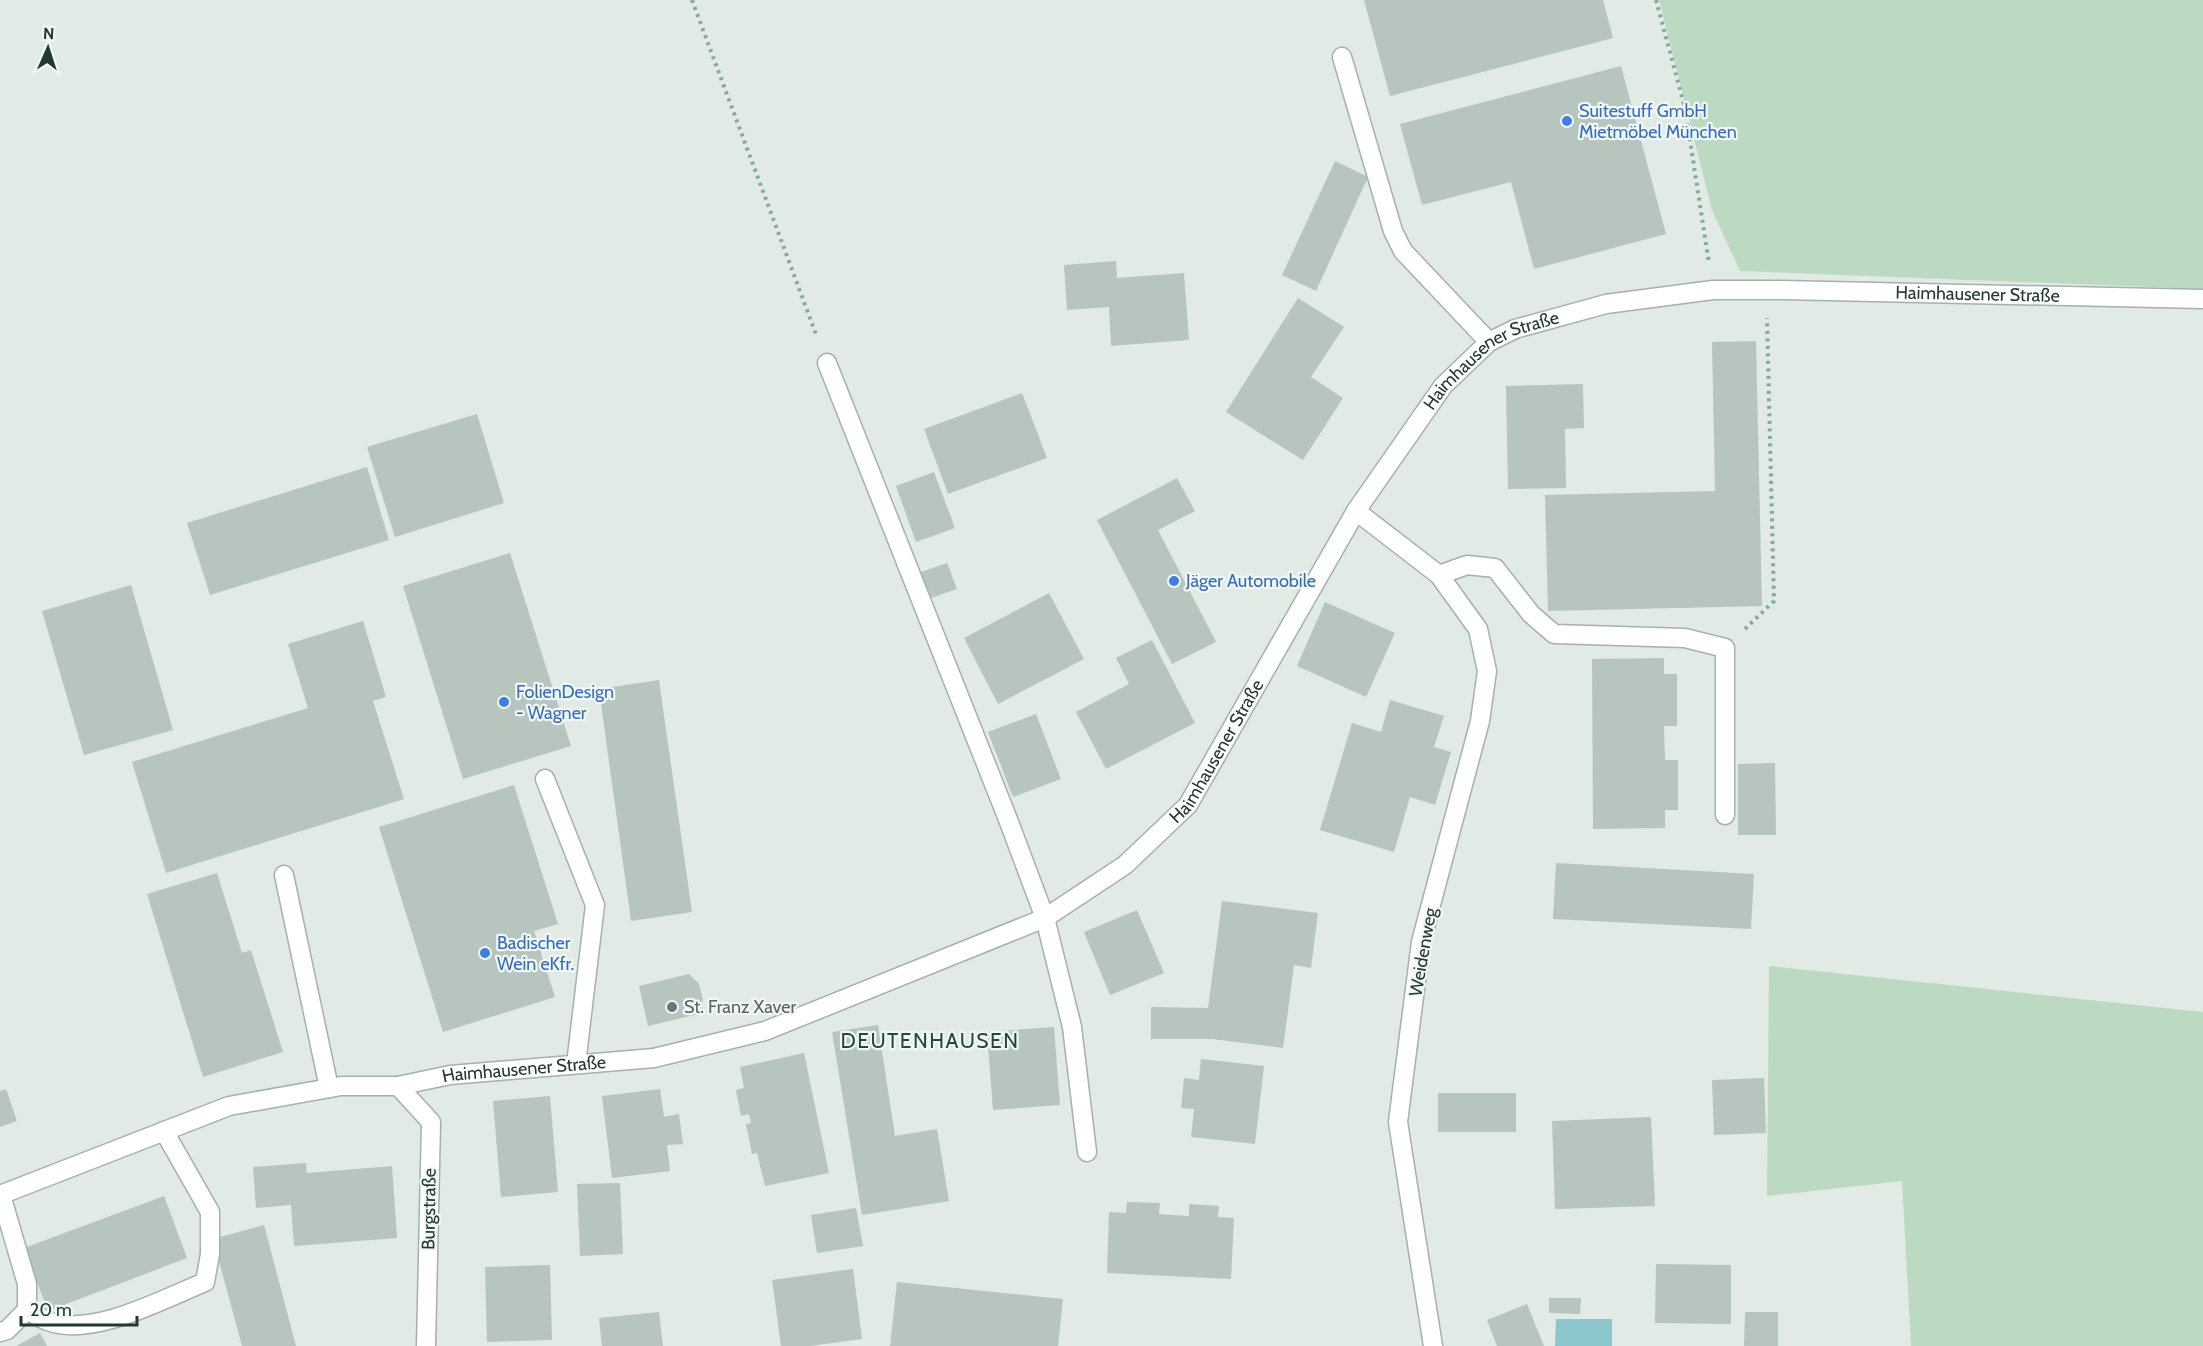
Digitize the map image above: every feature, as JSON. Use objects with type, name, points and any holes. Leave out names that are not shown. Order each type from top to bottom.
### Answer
[{"type":"street","points":[[1342,57],[1393,231],[1403,251],[1489,342]]},
{"type":"street","name":"Haimhausener Straße","points":[[0,1195],[229,1106],[341,1086],[398,1086],[450,1075],[654,1058],[765,1031],[1045,918],[1125,865],[1188,805],[1356,511],[1443,386],[1489,342],[1515,329],[1606,304],[1713,290],[2203,300]]},
{"type":"street","points":[[827,363],[1005,811],[1045,918],[1072,1027],[1087,1152]]},
{"type":"street","name":"Weidenweg","points":[[1356,511],[1439,575],[1478,629],[1487,671],[1480,721],[1421,942],[1398,1122],[1433,1346]]},
{"type":"street","points":[[1439,575],[1467,565],[1495,568],[1531,614],[1554,634],[1685,638],[1725,648],[1725,815]]},
{"type":"street","points":[[545,779],[595,905],[576,1064]]},
{"type":"street","points":[[284,874],[329,1088]]},
{"type":"street","name":"Burgstraße","points":[[398,1086],[431,1122],[426,1346]]},
{"type":"street","points":[[27,1310],[49,1322],[76,1325],[101,1323],[205,1282],[210,1254],[210,1212],[164,1131]]},
{"type":"street","points":[[0,1195],[27,1284],[27,1310],[7,1330],[0,1332]]},
{"type":"path","points":[[692,0],[827,363]]},
{"type":"path","points":[[1656,0],[1685,108],[1713,290]]},
{"type":"path","points":[[1725,648],[1774,601],[1766,291]]},
{"type":"green space","points":[[1659,0],[2203,0],[2203,289],[1740,271],[1712,210]]},
{"type":"green space","points":[[1769,966],[2203,1012],[2203,1346],[1911,1346],[1902,1181],[1767,1196]]},
{"type":"water","points":[[1556,1319],[1612,1319],[1612,1346],[1555,1346]]},
{"type":"building","points":[[1364,0],[1603,0],[1613,38],[1390,96]]},
{"type":"building","points":[[1621,66],[1666,234],[1534,269],[1511,182],[1422,205],[1400,124]]},
{"type":"building","points":[[1335,161],[1368,177],[1316,291],[1282,275]]},
{"type":"building","points":[[1116,261],[1117,278],[1184,273],[1189,340],[1111,346],[1109,307],[1067,310],[1064,265]]},
{"type":"building","points":[[1298,298],[1344,327],[1311,377],[1343,398],[1303,460],[1226,412]]},
{"type":"building","points":[[1756,341],[1762,606],[1548,611],[1545,495],[1715,491],[1712,342]]},
{"type":"building","points":[[1583,384],[1584,428],[1565,429],[1566,488],[1508,489],[1506,386]]},
{"type":"building","points":[[1022,393],[1047,458],[948,494],[924,429]]},
{"type":"building","points":[[477,414],[504,503],[395,537],[367,447]]},
{"type":"building","points":[[367,467],[389,540],[210,595],[187,523]]},
{"type":"building","points":[[934,472],[955,528],[916,542],[896,486]]},
{"type":"building","points":[[1177,478],[1195,511],[1158,530],[1216,642],[1172,664],[1097,520]]},
{"type":"building","points":[[510,553],[571,746],[463,779],[403,586]]},
{"type":"building","points":[[947,563],[957,589],[931,598],[921,572]]},
{"type":"building","points":[[131,585],[173,730],[84,755],[42,611]]},
{"type":"building","points":[[1049,593],[1084,659],[998,704],[964,638]]},
{"type":"building","points":[[1325,602],[1395,633],[1366,697],[1297,666]]},
{"type":"building","points":[[363,621],[386,697],[373,701],[404,799],[166,873],[132,762],[308,708],[288,644]]},
{"type":"building","points":[[1152,640],[1195,723],[1106,769],[1076,712],[1129,684],[1116,658]]},
{"type":"building","points":[[1664,658],[1664,674],[1677,674],[1677,726],[1664,726],[1665,760],[1678,760],[1678,810],[1665,810],[1665,828],[1593,829],[1592,659]]},
{"type":"building","points":[[659,680],[692,912],[631,921],[599,689]]},
{"type":"building","points":[[1390,700],[1444,716],[1434,747],[1451,752],[1435,805],[1410,797],[1394,852],[1320,830],[1352,723],[1381,732]]},
{"type":"building","points":[[1036,714],[1061,779],[1013,797],[988,732]]},
{"type":"building","points":[[1775,763],[1776,835],[1738,835],[1738,764]]},
{"type":"building","points":[[514,785],[558,924],[534,931],[555,997],[443,1032],[379,827]]},
{"type":"building","points":[[1556,863],[1754,874],[1751,929],[1553,919]]},
{"type":"building","points":[[217,873],[242,953],[251,950],[283,1052],[203,1077],[147,894]]},
{"type":"building","points":[[1222,901],[1318,913],[1311,968],[1294,965],[1283,1048],[1212,1039],[1151,1039],[1151,1007],[1208,1008]]},
{"type":"building","points":[[1137,910],[1164,973],[1110,995],[1084,932]]},
{"type":"building","name":"St. Franz Xaver","points":[[689,974],[699,984],[703,1000],[698,1014],[648,1026],[639,986]]},
{"type":"building","points":[[878,1025],[895,1136],[937,1129],[949,1201],[862,1215],[832,1032]]},
{"type":"building","points":[[1054,1027],[1060,1105],[993,1110],[987,1032]]},
{"type":"building","points":[[804,1053],[829,1173],[765,1186],[757,1153],[752,1154],[746,1124],[751,1123],[749,1114],[741,1116],[736,1090],[744,1088],[740,1067]]},
{"type":"building","points":[[1201,1059],[1264,1066],[1255,1144],[1191,1137],[1194,1109],[1181,1108],[1184,1078],[1199,1080]]},
{"type":"building","points":[[1764,1078],[1766,1133],[1714,1135],[1712,1080]]},
{"type":"building","points":[[6,1089],[17,1121],[0,1127],[0,1091]]},
{"type":"building","points":[[660,1089],[664,1117],[679,1114],[683,1144],[667,1145],[670,1171],[612,1178],[602,1096]]},
{"type":"building","points":[[1438,1093],[1516,1093],[1516,1132],[1438,1132]]},
{"type":"building","points":[[550,1096],[558,1192],[501,1197],[493,1101]]},
{"type":"building","points":[[1651,1117],[1655,1206],[1555,1209],[1552,1121]]},
{"type":"building","points":[[306,1163],[307,1173],[392,1166],[397,1238],[294,1246],[291,1205],[256,1208],[253,1167]]},
{"type":"building","points":[[620,1183],[623,1254],[580,1256],[577,1184]]},
{"type":"building","points":[[164,1196],[187,1258],[48,1311],[24,1248]]},
{"type":"building","points":[[1127,1202],[1160,1203],[1159,1214],[1189,1216],[1189,1204],[1219,1206],[1218,1217],[1234,1218],[1231,1279],[1107,1273],[1109,1212],[1126,1213]]},
{"type":"building","points":[[856,1208],[863,1246],[817,1253],[811,1215]]},
{"type":"building","points":[[264,1225],[296,1346],[242,1346],[213,1239]]},
{"type":"building","points":[[1656,1264],[1731,1265],[1731,1324],[1655,1323]]},
{"type":"building","points":[[550,1265],[552,1340],[487,1342],[485,1267]]},
{"type":"building","points":[[853,1269],[862,1339],[810,1346],[781,1346],[772,1280]]},
{"type":"building","points":[[897,1282],[1063,1299],[1058,1346],[890,1346]]},
{"type":"building","points":[[1549,1298],[1581,1298],[1580,1314],[1549,1313]]},
{"type":"building","points":[[1527,1304],[1544,1346],[1497,1346],[1487,1320]]},
{"type":"building","points":[[659,1312],[663,1346],[602,1346],[599,1318]]},
{"type":"building","points":[[1745,1312],[1778,1312],[1778,1346],[1744,1346]]},
{"type":"building","points":[[40,1333],[47,1346],[16,1346]]},
{"type":"place","name":"Suitestuff GmbH Mietmöbel München","points":[[1567,121]]},
{"type":"place","name":"Jäger Automobile","points":[[1174,581]]},
{"type":"place","name":"FolienDesign - Wagner","points":[[504,702]]},
{"type":"place","name":"Badischer Wein eKfr.","points":[[485,953]]},
{"type":"place","name":"St. Franz Xaver","points":[[672,1007]]},
{"type":"district","name":"DEUTENHAUSEN","points":[[930,1041]]}]
